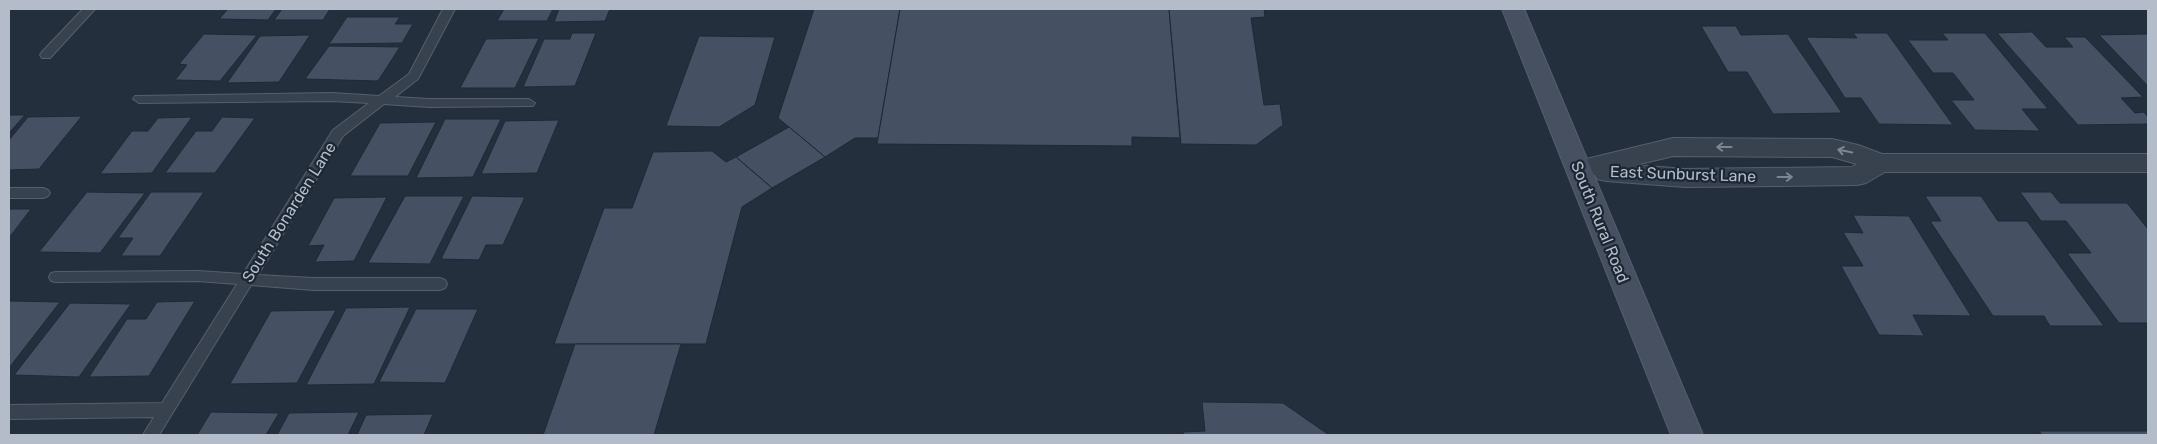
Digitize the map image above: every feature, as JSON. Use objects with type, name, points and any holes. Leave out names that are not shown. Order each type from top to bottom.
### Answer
[{"type":"main road","name":"South Rural Road","points":[[1514,9],[1686,435]]},
{"type":"street","name":"East Sunburst Lane","points":[[1579,170],[1685,178],[1857,176],[1880,163],[2148,163]]},
{"type":"lane","points":[[46,55],[88,9]]},
{"type":"lane","name":"South Bonarden Lane","points":[[151,435],[338,133],[414,76],[449,9]]},
{"type":"lane","points":[[139,99],[332,97],[429,103],[529,103]]},
{"type":"lane","points":[[9,193],[43,193]]},
{"type":"lane","points":[[56,277],[198,276],[313,284],[440,284]]},
{"type":"lane","points":[[9,412],[166,410]]},
{"type":"building","points":[[228,9],[276,9],[268,20],[219,19]]},
{"type":"building","points":[[282,9],[330,9],[323,20],[274,20]]},
{"type":"building","points":[[504,9],[553,9],[547,21],[497,21]]},
{"type":"building","points":[[559,9],[610,9],[605,21],[554,22]]},
{"type":"building","points":[[814,9],[900,9],[878,138],[855,138],[825,157],[778,118]]},
{"type":"building","points":[[900,9],[1169,9],[1180,138],[1132,137],[1132,146],[877,144]]},
{"type":"building","points":[[1169,9],[1264,9],[1265,17],[1251,18],[1264,105],[1280,104],[1283,125],[1256,145],[1181,144]]},
{"type":"building","points":[[347,17],[400,17],[395,24],[413,24],[402,43],[329,44]]},
{"type":"building","points":[[1701,26],[1736,26],[1741,35],[1788,34],[1842,113],[1773,114],[1747,72],[1728,72]]},
{"type":"building","points":[[2032,32],[2046,47],[2073,47],[2064,37],[2085,37],[2143,97],[2121,98],[2135,113],[2144,112],[2148,117],[2148,124],[2078,125],[1997,33]]},
{"type":"building","points":[[572,33],[596,33],[575,86],[523,87],[544,39],[570,39]]},
{"type":"building","points":[[1853,33],[1887,33],[1953,125],[1879,124],[1861,98],[1845,98],[1806,37],[1857,38]]},
{"type":"building","points":[[1942,33],[1985,33],[2048,109],[2022,109],[2040,131],[1975,130],[1951,100],[1974,100],[1953,73],[1933,73],[1908,40],[1948,40]]},
{"type":"building","points":[[204,34],[257,35],[220,81],[175,80],[187,65],[179,64]]},
{"type":"building","points":[[2148,34],[2148,86],[2099,35]]},
{"type":"building","points":[[310,35],[279,82],[227,83],[260,36]]},
{"type":"building","points":[[699,36],[775,37],[755,105],[719,127],[666,126]]},
{"type":"building","points":[[539,38],[515,88],[460,88],[486,39]]},
{"type":"building","points":[[329,46],[400,47],[378,81],[305,79]]},
{"type":"building","points":[[9,115],[25,115],[9,133]]},
{"type":"building","points":[[82,116],[39,169],[9,170],[9,140],[28,117]]},
{"type":"building","points":[[192,117],[152,173],[100,174],[132,131],[148,131],[158,118]]},
{"type":"building","points":[[222,117],[255,118],[215,173],[165,173],[196,131],[212,131]]},
{"type":"building","points":[[445,119],[501,119],[473,177],[416,178]]},
{"type":"building","points":[[559,120],[537,173],[481,174],[505,121]]},
{"type":"building","points":[[436,122],[408,176],[350,176],[380,123]]},
{"type":"building","points":[[789,127],[825,157],[772,188],[736,157]]},
{"type":"building","points":[[712,151],[726,162],[736,157],[772,188],[742,207],[706,344],[554,344],[604,208],[632,208],[653,152]]},
{"type":"building","points":[[87,192],[145,193],[100,253],[39,252]]},
{"type":"building","points":[[151,192],[204,192],[160,256],[121,256],[133,238],[118,238]]},
{"type":"building","points":[[2020,192],[2051,192],[2060,203],[2127,203],[2148,229],[2148,323],[2119,323],[2067,253],[2091,253],[2066,221],[2041,221]]},
{"type":"building","points":[[405,196],[464,196],[430,264],[368,263]]},
{"type":"building","points":[[472,196],[525,197],[503,245],[486,245],[479,260],[441,259]]},
{"type":"building","points":[[1925,196],[1981,196],[1998,221],[2027,221],[2104,326],[2050,326],[2044,316],[1993,316],[1930,221],[1941,221]]},
{"type":"building","points":[[387,197],[354,261],[315,262],[324,245],[308,246],[334,198]]},
{"type":"building","points":[[9,209],[31,209],[9,238]]},
{"type":"building","points":[[1853,215],[1909,216],[1971,316],[1913,315],[1924,336],[1879,335],[1841,266],[1863,266],[1843,232],[1863,233]]},
{"type":"building","points":[[9,301],[60,302],[9,368]]},
{"type":"building","points":[[195,301],[149,376],[89,377],[127,319],[146,319],[157,302]]},
{"type":"building","points":[[70,303],[131,304],[79,377],[14,375]]},
{"type":"building","points":[[410,307],[374,384],[306,385],[346,308]]},
{"type":"building","points":[[416,309],[478,309],[445,383],[379,382]]},
{"type":"building","points":[[336,310],[297,383],[230,384],[271,311]]},
{"type":"building","points":[[575,344],[681,344],[654,435],[543,435]]},
{"type":"building","points":[[1202,402],[1283,403],[1329,435],[1184,435],[1183,432],[1205,431]]},
{"type":"building","points":[[211,412],[279,413],[266,435],[197,435]]},
{"type":"building","points":[[359,412],[348,435],[277,435],[289,413]]},
{"type":"building","points":[[433,414],[424,435],[357,435],[366,415]]},
{"type":"building","points":[[2039,431],[2148,431],[2148,435],[2042,435]]}]
